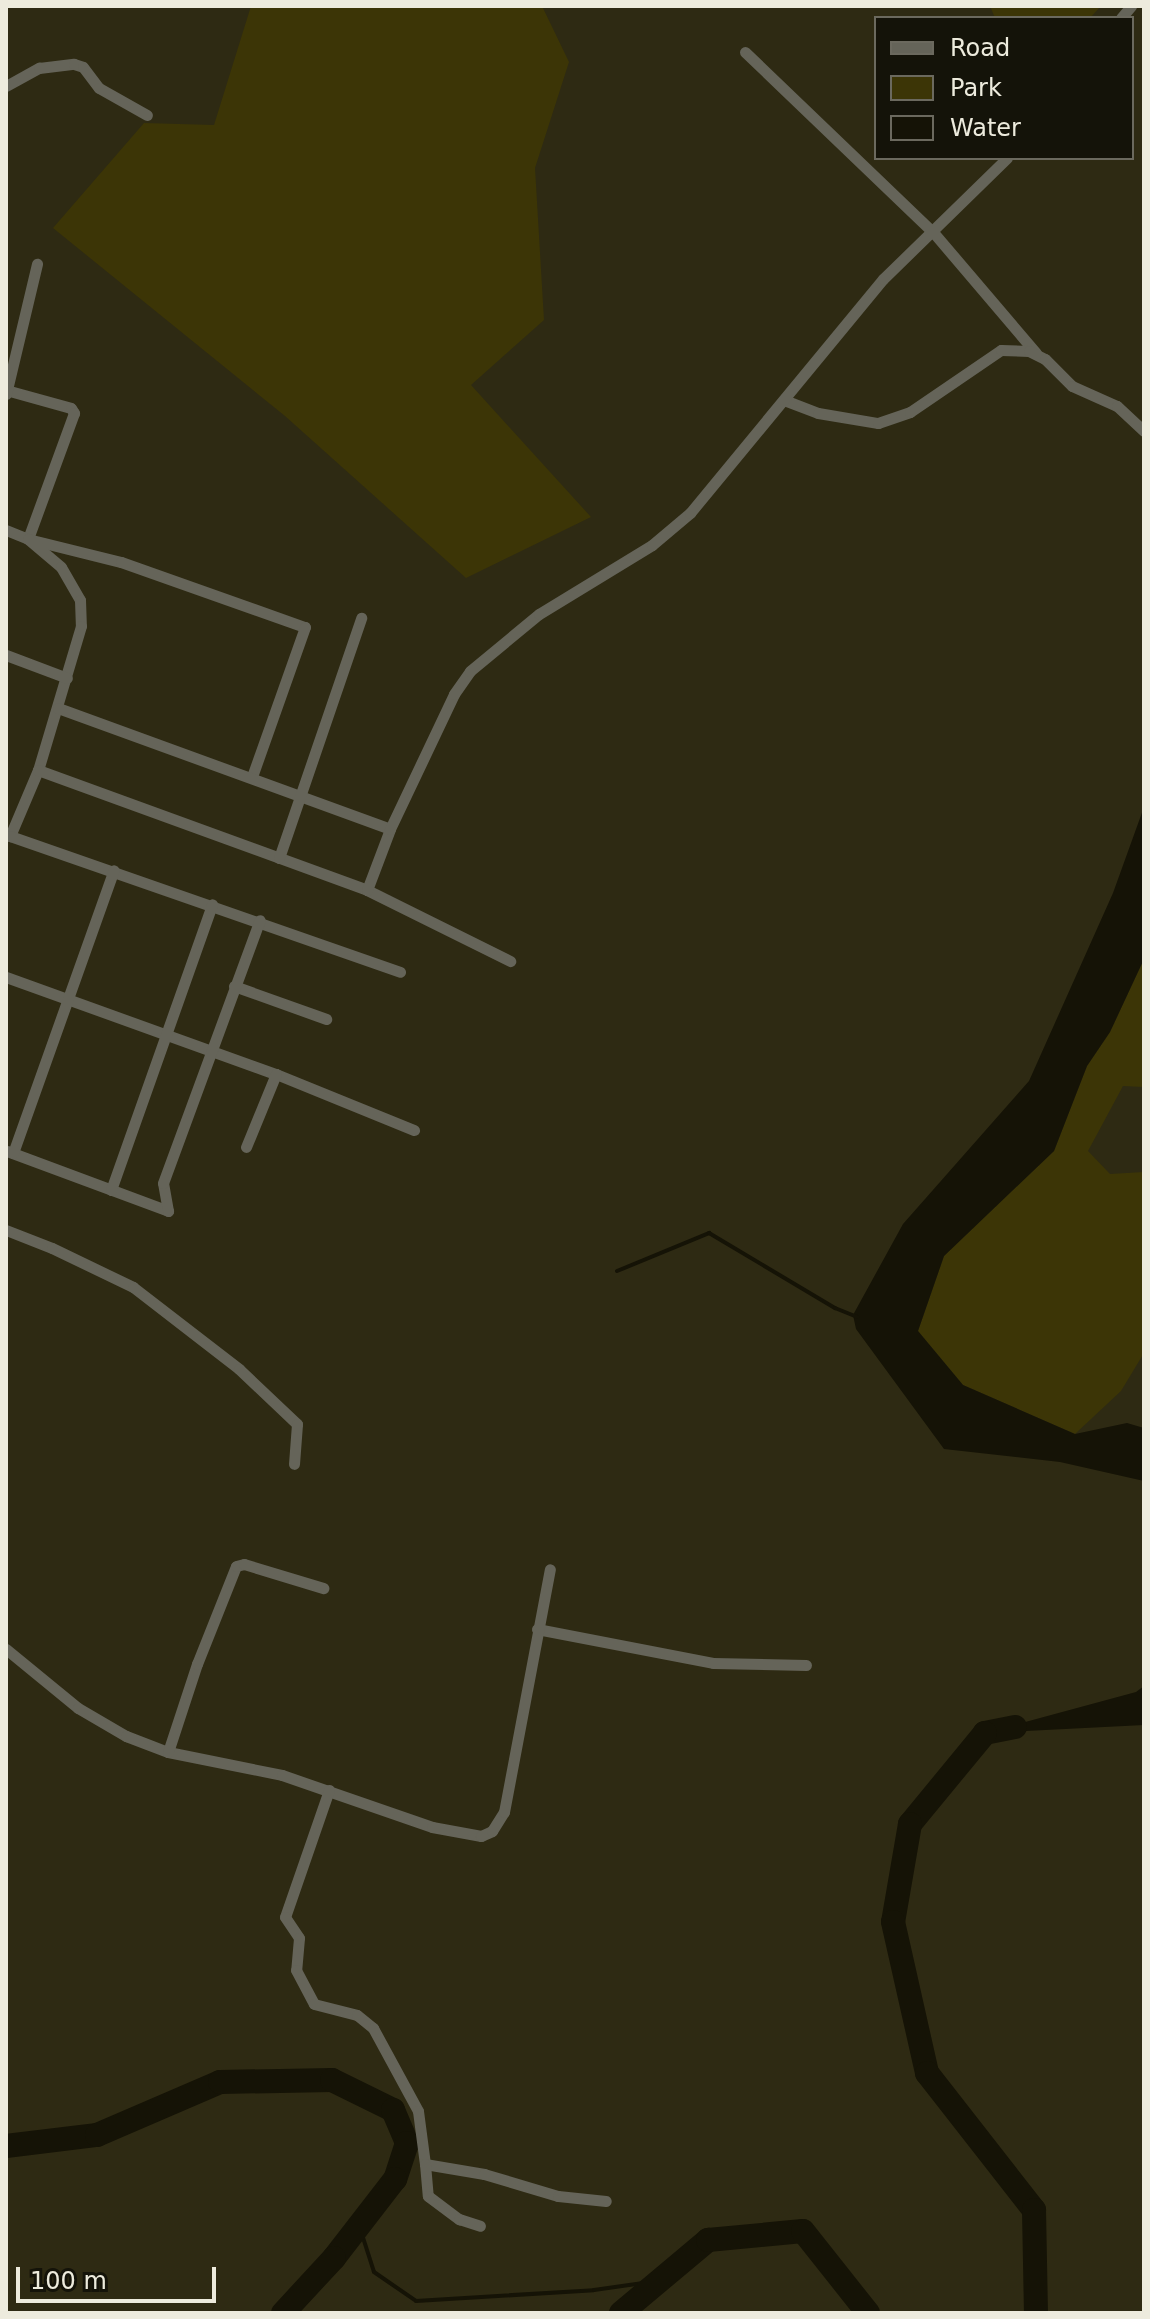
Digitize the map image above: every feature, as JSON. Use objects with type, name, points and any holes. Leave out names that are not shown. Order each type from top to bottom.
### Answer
[{"type":"street","points":[[745,52],[933,232],[1036,353],[1072,386],[1117,406],[1144,431]]},
{"type":"street","points":[[6,86],[39,68],[74,64],[83,67],[99,88],[147,115]]},
{"type":"street","points":[[367,890],[390,829],[454,694],[470,671],[539,614],[652,545],[690,513],[883,279],[1005,160]]},
{"type":"street","points":[[28,539],[74,413],[71,408],[6,392],[37,264]]},
{"type":"street","points":[[784,400],[818,413],[878,423],[910,412],[1001,350],[1036,353]]},
{"type":"street","points":[[6,530],[28,539],[121,562],[305,627],[252,777]]},
{"type":"street","points":[[28,539],[61,567],[80,600],[81,626],[38,770],[7,837],[260,920],[400,972]]},
{"type":"street","points":[[279,858],[361,618]]},
{"type":"street","points":[[6,655],[67,678]]},
{"type":"street","points":[[58,708],[390,829]]},
{"type":"street","points":[[38,770],[367,890],[510,961]]},
{"type":"street","points":[[114,870],[9,1152],[168,1211],[163,1183],[260,920]]},
{"type":"street","points":[[111,1190],[212,904]]},
{"type":"street","points":[[6,977],[276,1074],[414,1130]]},
{"type":"street","points":[[234,986],[326,1019]]},
{"type":"street","points":[[246,1147],[276,1074]]},
{"type":"street","points":[[6,1230],[133,1287],[239,1369],[297,1424],[294,1464]]},
{"type":"street","points":[[168,1752],[197,1664],[236,1566],[244,1564],[323,1588]]},
{"type":"street","points":[[6,1649],[78,1708],[126,1736],[168,1752],[282,1775],[432,1827],[481,1836],[492,1831],[504,1812],[550,1569]]},
{"type":"street","points":[[537,1629],[713,1663],[806,1665]]},
{"type":"street","points":[[329,1790],[285,1917],[299,1938],[296,1970],[314,2004],[357,2015],[373,2028],[418,2111],[428,2196],[459,2219],[480,2226]]},
{"type":"street","points":[[425,2164],[484,2174],[558,2196],[606,2201]]},
{"type":"green space","points":[[251,6],[542,6],[569,62],[535,168],[544,320],[471,385],[591,517],[466,578],[285,416],[53,228],[144,123],[214,125]]},
{"type":"green space","points":[[990,6],[1101,6],[1092,16],[994,16]]},
{"type":"green space","points":[[1144,959],[1144,1087],[1123,1086],[1088,1151],[1110,1174],[1144,1172],[1144,1353],[1121,1391],[1075,1434],[963,1385],[918,1331],[944,1256],[1054,1151],[1087,1066],[1110,1032]]},
{"type":"water","points":[[1144,807],[1144,959],[1110,1032],[1087,1066],[1054,1151],[944,1256],[918,1331],[963,1385],[1075,1434],[1127,1423],[1144,1428],[1144,1481],[1060,1462],[944,1449],[856,1329],[853,1315],[903,1224],[1029,1081],[1113,893]]},
{"type":"water","points":[[1144,1686],[1144,1725],[985,1733],[1136,1692]]},
{"type":"waterway","points":[[617,1271],[709,1233],[835,1308],[857,1317]]},
{"type":"waterway","points":[[1015,1727],[985,1733],[910,1824],[893,1922],[927,2073],[1034,2210],[1036,2313]]},
{"type":"waterway","points":[[6,2146],[97,2135],[220,2082],[332,2080],[393,2110],[407,2143],[395,2179],[334,2258],[283,2313]]},
{"type":"waterway","points":[[359,2225],[374,2272],[416,2301],[594,2290],[657,2281]]},
{"type":"waterway","points":[[621,2313],[708,2240],[803,2231],[868,2313]]}]
